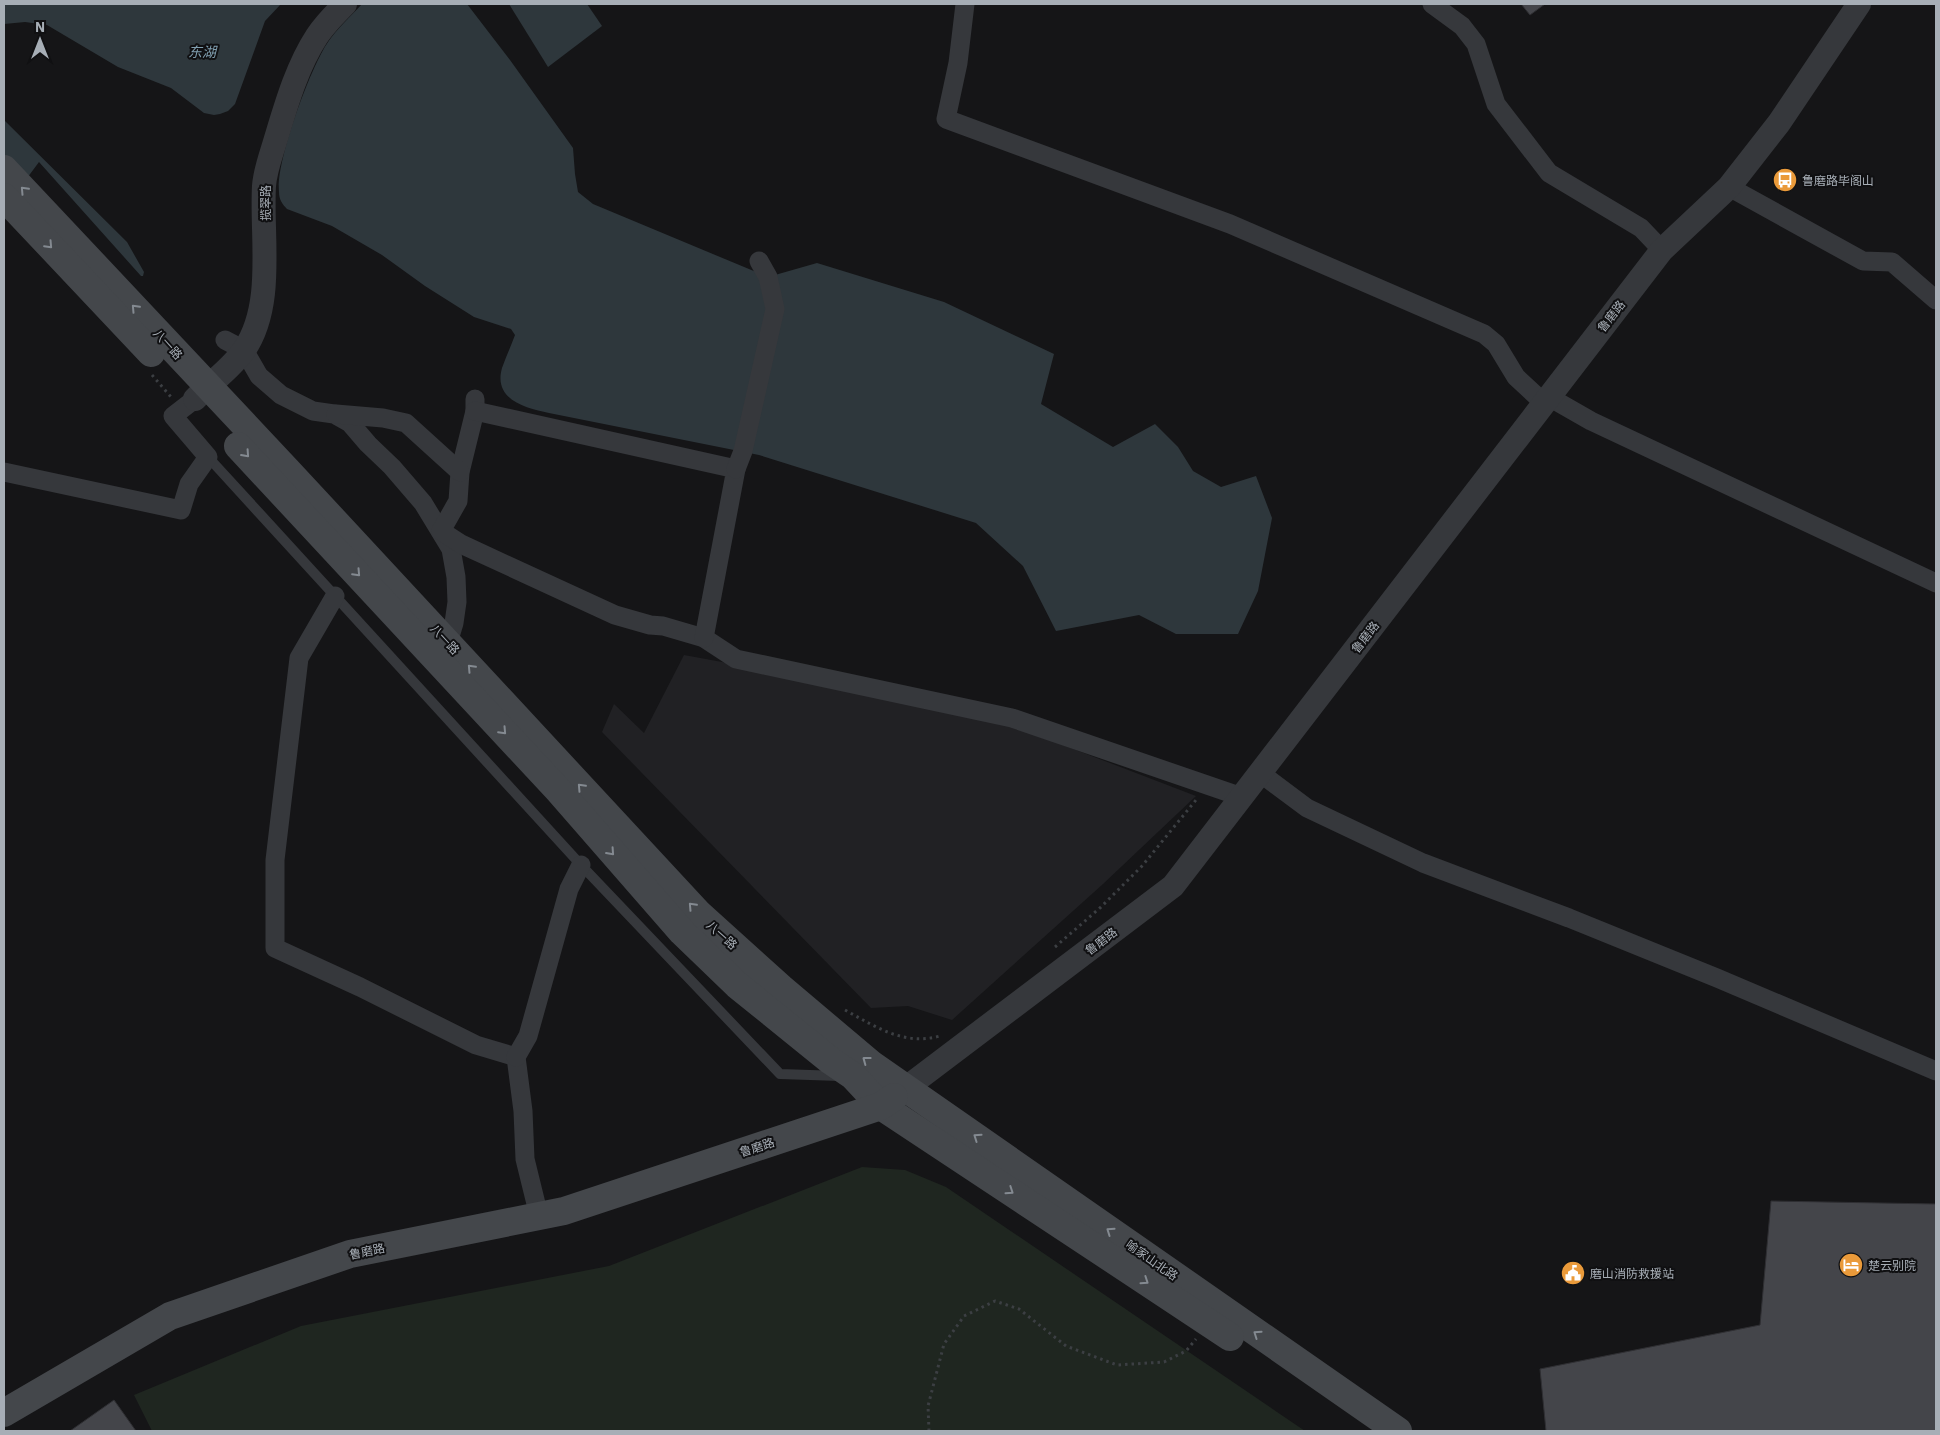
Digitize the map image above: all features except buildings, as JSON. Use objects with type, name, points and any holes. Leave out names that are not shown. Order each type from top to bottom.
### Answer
[{"type":"main road","name":"八一路","points":[[4,169],[166,367]]},
{"type":"main road","name":"八一路","points":[[4,197],[195,398],[559,791],[682,932],[737,985],[853,1076],[881,1106]]},
{"type":"main road","name":"八一路","points":[[195,398],[448,643],[699,914],[844,1043],[906,1088]]},
{"type":"main road","name":"鲁磨路","points":[[4,1413],[170,1316],[350,1254],[564,1211],[881,1106],[906,1088]]},
{"type":"main road","name":"喻家山北路","points":[[906,1088],[1398,1431]]},
{"type":"main road","name":"喻家山北路","points":[[881,1106],[1368,1431]]},
{"type":"street","name":"揽翠路","points":[[195,398],[222,374],[235,345],[258,315],[264,280],[266,249],[264,184],[274,146],[304,62],[317,36],[330,18],[345,4]]},
{"type":"street","points":[[965,4],[958,63],[946,120],[1230,224],[1484,334],[1496,344],[1516,377],[1547,400],[1936,583]]},
{"type":"street","points":[[1432,4],[1462,26],[1476,44],[1496,104],[1549,172],[1641,228],[1662,250]]},
{"type":"street","name":"鲁磨路","points":[[906,1088],[1173,886],[1662,250],[1729,187],[1779,122],[1859,4]]},
{"type":"street","points":[[1729,187],[1863,261],[1892,262],[1936,300]]},
{"type":"street","points":[[704,638],[736,469],[743,451],[775,310],[768,277],[759,261]]},
{"type":"street","points":[[235,345],[259,376],[281,395],[313,411],[383,418],[406,423],[460,472]]},
{"type":"street","points":[[4,472],[181,510],[189,484],[208,457],[173,416],[195,398]]},
{"type":"street","points":[[441,531],[458,501],[460,472],[475,405],[736,469]]},
{"type":"street","points":[[334,414],[350,423],[423,502],[451,549],[456,577],[457,602],[454,623],[448,643]]},
{"type":"street","points":[[441,531],[461,544],[615,615],[704,638],[736,659],[1012,718],[1242,797]]},
{"type":"street","points":[[335,596],[299,658],[275,860],[275,948],[360,987],[476,1045],[516,1058]]},
{"type":"street","points":[[1260,773],[1307,808],[1423,862],[1569,918],[1936,1071]]},
{"type":"street","points":[[539,1216],[525,1159],[523,1111],[516,1058],[528,1036],[569,889],[581,865]]},
{"type":"lane","points":[[208,457],[581,865],[780,1074],[853,1076]]},
{"type":"path","points":[[166,367],[195,398]]},
{"type":"path","points":[[1049,952],[1101,907],[1142,866],[1208,785]]},
{"type":"path","points":[[843,1009],[882,1031],[905,1038],[921,1040],[943,1035]]},
{"type":"path","points":[[929,1431],[928,1406],[944,1344],[964,1316],[996,1301],[1019,1308],[1066,1346],[1117,1365],[1164,1362],[1186,1351],[1195,1340],[1205,1321]]},
{"type":"shaded area","points":[[684,655],[964,707],[1196,796],[1103,884],[952,1020],[908,1006],[871,1008],[602,732],[614,704],[644,733]]},
{"type":"shaded area","points":[[862,1167],[905,1170],[946,1187],[1305,1431],[152,1431],[134,1395],[301,1326],[609,1266]]},
{"type":"water","name":"东湖","points":[[4,4],[281,4],[265,21],[235,104],[228,111],[214,115],[204,113],[171,88],[118,67],[47,25],[25,22],[4,24]]},
{"type":"water","points":[[362,4],[467,4],[573,148],[578,192],[593,204],[768,277],[817,263],[944,302],[1054,354],[1041,404],[1113,447],[1155,424],[1178,447],[1193,471],[1221,487],[1256,476],[1272,518],[1258,591],[1238,634],[1176,634],[1139,615],[1056,631],[1023,566],[976,523],[759,455],[549,413],[514,401],[502,388],[500,379],[502,368],[515,335],[511,329],[474,317],[425,286],[382,255],[332,226],[287,209],[280,199],[279,179],[282,162],[293,122],[308,83],[329,40]]},
{"type":"water","points":[[509,4],[587,4],[602,26],[548,67]]},
{"type":"water","points":[[4,120],[127,242],[144,272],[143,276],[39,162],[4,209]]},
{"type":"place","name":"鲁磨路毕阁山","points":[[1785,180]]},
{"type":"place","name":"楚云别院","points":[[1851,1265]]},
{"type":"place","name":"磨山消防救援站","points":[[1573,1273]]}]
